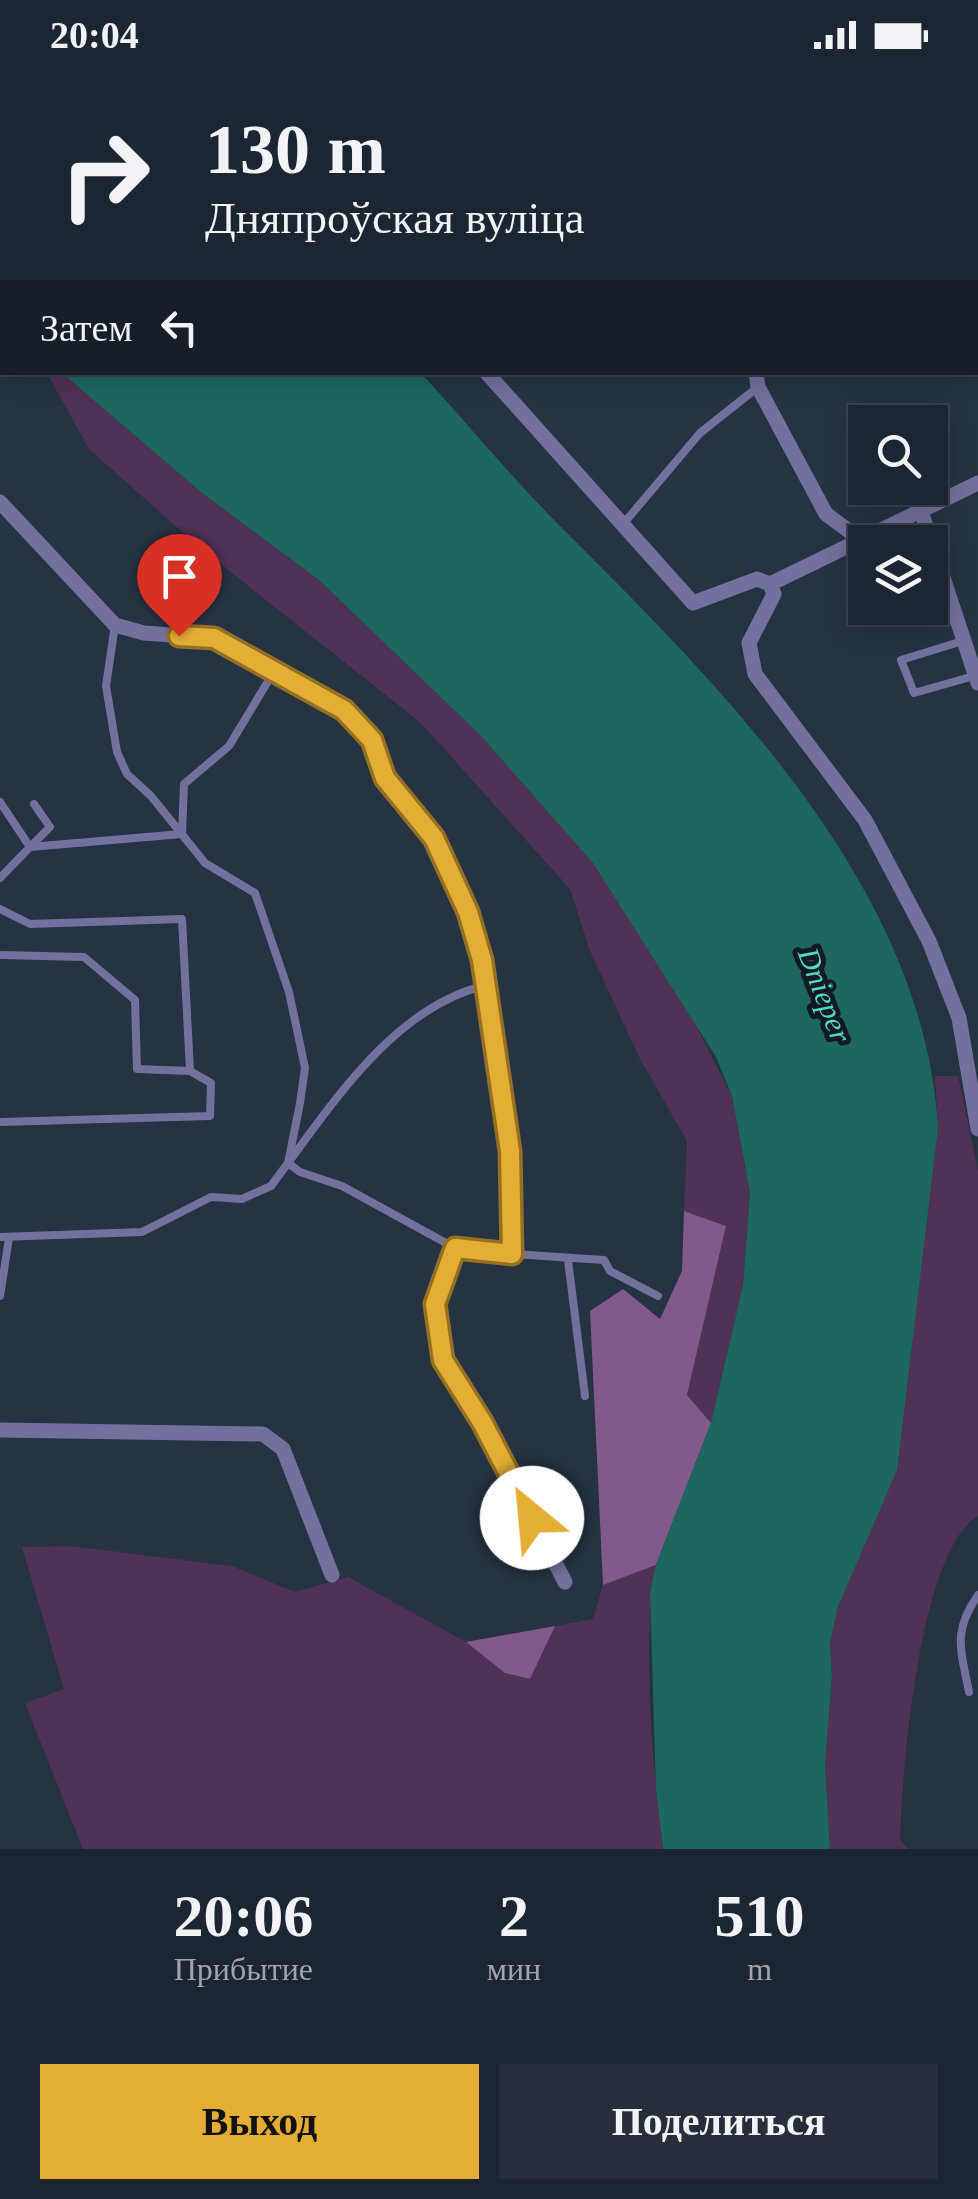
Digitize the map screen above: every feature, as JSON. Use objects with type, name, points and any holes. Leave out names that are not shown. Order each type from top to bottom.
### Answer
[{"type":"street","points":[[489,375],[693,603],[757,579],[770,584],[848,546]]},
{"type":"street","points":[[757,380],[826,514],[848,530]]},
{"type":"street","points":[[891,525],[978,484]]},
{"type":"street","points":[[0,502],[115,624],[144,633],[214,638],[344,710],[372,740],[385,778],[434,838],[468,912],[487,985],[510,1151],[512,1254],[455,1248],[435,1304],[443,1360],[482,1422],[565,1582]]},
{"type":"street","points":[[921,510],[977,679]]},
{"type":"street","points":[[770,584],[774,594],[749,642],[755,674],[865,820],[929,940],[959,1018],[978,1128]]},
{"type":"street","points":[[959,1018],[978,1014]]},
{"type":"street","points":[[0,1430],[274,1438],[283,1449],[332,1575]]},
{"type":"lane","points":[[624,522],[700,433],[757,380]]},
{"type":"lane","points":[[115,624],[106,686],[117,752],[127,774],[204,863],[255,893],[289,992],[305,1068],[288,1162]]},
{"type":"lane","points":[[966,640],[901,660],[914,693],[977,679]]},
{"type":"lane","points":[[182,834],[184,784],[229,746],[274,673]]},
{"type":"lane","points":[[0,802],[30,847]]},
{"type":"lane","points":[[0,878],[50,828],[34,804]]},
{"type":"lane","points":[[30,847],[182,834]]},
{"type":"lane","points":[[0,909],[30,924],[182,919],[190,1071]]},
{"type":"lane","points":[[0,954],[84,957],[135,1000],[137,1069],[190,1071],[211,1082],[210,1116],[0,1122]]},
{"type":"lane","points":[[0,1296],[4,1237],[142,1232],[211,1198],[242,1200],[271,1186],[338,1095],[399,1034],[460,991],[487,985]]},
{"type":"lane","points":[[288,1162],[300,1172],[342,1186],[455,1248]]},
{"type":"lane","points":[[512,1254],[604,1260],[610,1270],[658,1296]]},
{"type":"lane","points":[[568,1260],[585,1396]]},
{"type":"lane","points":[[970,1692],[958,1635],[964,1614],[978,1595]]},
{"type":"shaded area","points":[[48,375],[64,375],[202,493],[319,580],[480,735],[593,863],[686,1006],[732,1096],[750,1193],[743,1285],[711,1423],[687,1395],[726,1226],[684,1211],[687,1141],[639,1057],[590,951],[570,889],[421,723],[198,546],[89,449]]},
{"type":"shaded area","points":[[935,1076],[958,1076],[978,1171],[978,1516],[958,1537],[941,1572],[928,1616],[905,1766],[900,1840],[908,1849],[830,1849],[825,1764],[832,1676],[830,1643],[838,1607],[869,1532],[921,1251],[938,1128]]},
{"type":"shaded area","points":[[684,1211],[726,1226],[687,1395],[711,1423],[656,1565],[603,1585],[590,1311],[623,1289],[660,1319],[682,1271]]},
{"type":"shaded area","points":[[71,1546],[232,1566],[295,1592],[348,1577],[466,1642],[505,1673],[529,1679],[555,1626],[593,1619],[603,1585],[656,1565],[649,1668],[663,1849],[83,1849],[25,1703],[64,1689],[22,1547]]},
{"type":"shaded area","points":[[555,1626],[530,1679],[505,1673],[466,1642]]},
{"type":"water","name":"Dnieper","points":[[64,375],[423,375],[523,488],[685,653],[746,723],[804,796],[855,873],[896,954],[924,1039],[938,1128],[897,1470],[838,1607],[830,1643],[832,1676],[825,1764],[830,1849],[663,1849],[656,1790],[650,1593],[656,1565],[711,1423],[743,1285],[750,1193],[732,1096],[716,1057],[593,863],[480,735],[319,580],[202,493]]},
{"type":"route","points":[[179,636],[214,638],[344,710],[372,740],[385,778],[434,838],[468,912],[487,985],[510,1151],[512,1254],[455,1248],[435,1304],[443,1360],[482,1422],[532,1518]]}]
